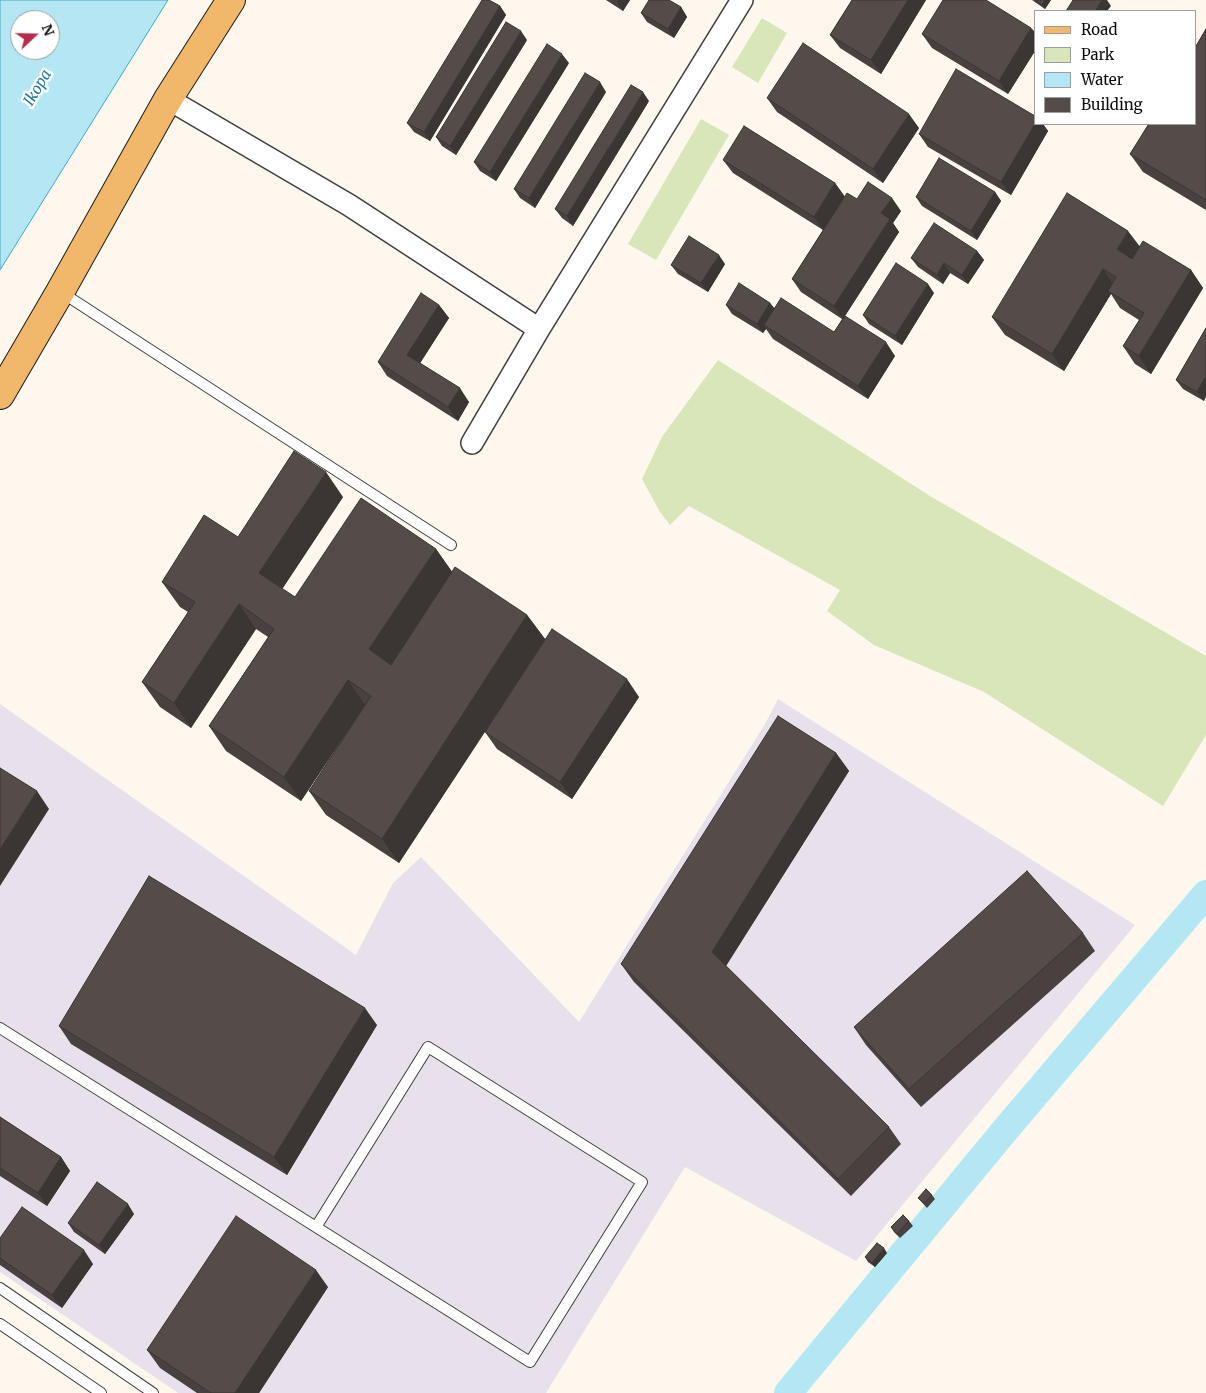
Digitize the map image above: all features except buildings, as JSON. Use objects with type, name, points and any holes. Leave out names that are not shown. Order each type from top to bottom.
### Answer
[{"type":"main road","points":[[0,395],[168,99],[231,0]]},
{"type":"street","points":[[472,443],[538,329],[742,0]]},
{"type":"street","points":[[168,99],[349,205],[538,329]]},
{"type":"lane","points":[[60,292],[451,546]]},
{"type":"lane","points":[[0,1028],[530,1362],[642,1182],[428,1047],[316,1227]]},
{"type":"lane","points":[[0,1288],[154,1393]]},
{"type":"lane","points":[[0,1324],[101,1393]]},
{"type":"shaded area","points":[[778,699],[1135,925],[856,1261],[685,1167],[546,1393],[178,1393],[0,1272],[0,704],[356,955],[393,883],[421,857],[579,1022],[765,724]]},
{"type":"green space","points":[[762,18],[787,33],[758,83],[732,67]]},
{"type":"green space","points":[[701,119],[729,135],[656,260],[628,244]]},
{"type":"green space","points":[[718,360],[930,496],[1206,656],[1206,735],[1163,806],[984,692],[874,645],[827,611],[840,590],[689,506],[670,525],[660,512],[642,479],[662,437]]},
{"type":"water","name":"Ikopa","points":[[0,0],[168,0],[0,270]]},
{"type":"waterway","points":[[788,1393],[1006,1129],[1206,894]]}]
